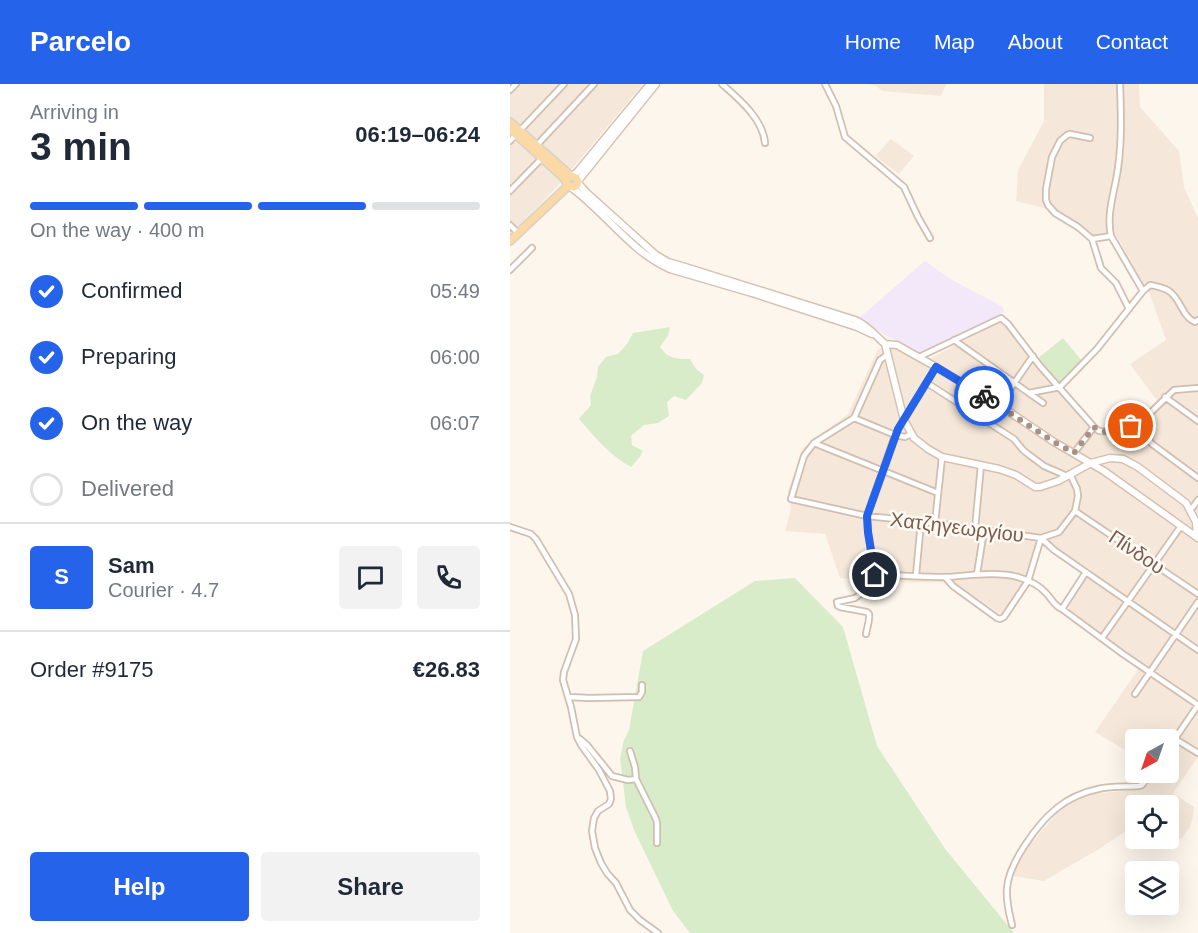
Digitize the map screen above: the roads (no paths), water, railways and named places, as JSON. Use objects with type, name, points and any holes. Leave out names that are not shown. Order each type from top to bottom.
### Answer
[{"type":"main road","points":[[510,122],[518,133],[572,182],[510,241]]},
{"type":"main road","points":[[510,129],[536,146],[543,157]]},
{"type":"street","points":[[510,90],[516,84]]},
{"type":"street","points":[[510,141],[564,84]]},
{"type":"street","points":[[536,146],[594,84]]},
{"type":"street","points":[[572,182],[578,171],[650,84]]},
{"type":"street","points":[[572,182],[656,84]]},
{"type":"street","points":[[722,84],[743,102],[764,134],[765,143]]},
{"type":"street","points":[[825,84],[836,106],[845,137],[904,187],[930,237]]},
{"type":"street","points":[[1120,84],[1120,146],[1109,227],[1143,291]]},
{"type":"street","points":[[1090,138],[1070,134],[1060,141],[1053,157],[1046,194],[1048,205],[1051,210],[1092,239],[1101,268],[1116,283],[1129,309]]},
{"type":"street","points":[[510,191],[543,157]]},
{"type":"street","points":[[572,182],[642,252],[658,263],[857,327],[873,334],[885,344],[897,345],[1104,471],[1197,538]]},
{"type":"street","points":[[510,225],[518,233]]},
{"type":"street","points":[[1092,239],[1112,236]]},
{"type":"street","points":[[510,270],[532,248]]},
{"type":"street","points":[[1029,393],[1060,387],[1097,349],[1150,285],[1171,292],[1188,318],[1195,322],[1198,320]]},
{"type":"street","points":[[919,357],[1001,318],[1004,319],[1033,356],[1099,431],[1109,432],[1135,424],[1176,389],[1198,388]]},
{"type":"street","points":[[954,340],[1043,403]]},
{"type":"street","points":[[885,344],[904,420],[911,434],[923,445],[942,456],[1016,475],[1035,487],[1047,485],[1091,463],[1110,458],[1123,459],[1131,462],[1186,503],[1196,522],[1197,538]]},
{"type":"street","points":[[814,443],[854,417],[880,360],[887,354]]},
{"type":"street","points":[[999,405],[1033,356]]},
{"type":"street","points":[[936,367],[895,435],[867,516],[875,575],[945,577],[976,574],[1013,576],[1028,581],[1042,589],[1059,608],[1198,705],[1179,733]]},
{"type":"street","points":[[927,383],[1014,439],[1023,450],[1044,466],[1068,475],[1077,489],[1078,496],[1076,511],[1059,532],[1041,538],[1028,581],[1004,617],[997,618],[953,586],[945,577]]},
{"type":"street","points":[[1166,397],[1198,421]]},
{"type":"street","points":[[854,417],[895,435],[904,437],[911,434]]},
{"type":"street","points":[[1135,424],[1152,444],[1198,478]]},
{"type":"street","points":[[1074,453],[1094,427]]},
{"type":"street","points":[[814,443],[938,493]]},
{"type":"street","name":"Χατζηγεωργίου","points":[[814,443],[804,456],[791,500],[867,516],[1041,538],[1054,550],[1198,650]]},
{"type":"street","points":[[935,523],[942,456]]},
{"type":"street","points":[[975,529],[981,465]]},
{"type":"street","points":[[1190,509],[1198,500]]},
{"type":"street","name":"Πίνδου","points":[[1076,511],[1198,594]]},
{"type":"street","points":[[916,575],[921,522]]},
{"type":"street","points":[[1102,638],[1181,526]]},
{"type":"street","points":[[510,527],[531,534],[536,539],[569,594],[575,615],[576,639],[563,675],[581,745],[599,770],[611,795],[609,804],[596,815],[592,831],[594,842],[601,862],[616,883],[630,910],[658,933]]},
{"type":"street","points":[[976,574],[984,530]]},
{"type":"street","points":[[1062,609],[1086,572]]},
{"type":"street","points":[[866,634],[869,614],[840,607],[837,602],[855,598],[888,575]]},
{"type":"street","points":[[1135,694],[1198,602]]},
{"type":"street","points":[[569,698],[639,697],[642,685]]},
{"type":"street","points":[[578,737],[612,776],[628,780],[636,779]]},
{"type":"street","points":[[1179,741],[1198,753]]},
{"type":"street","points":[[630,751],[636,779],[656,819],[657,843]]},
{"type":"street","points":[[1012,925],[1007,904],[1007,887],[1015,860],[1055,809],[1066,801],[1085,793],[1099,789],[1139,786],[1144,783]]}]
